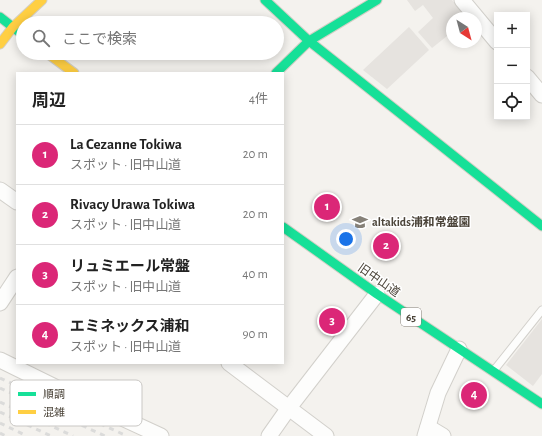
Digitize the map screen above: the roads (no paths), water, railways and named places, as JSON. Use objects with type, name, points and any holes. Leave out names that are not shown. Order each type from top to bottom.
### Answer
[{"type":"street","points":[[25,16],[42,0]]},
{"type":"street","points":[[265,0],[282,16]]},
{"type":"street","points":[[277,72],[309,41],[377,0]]},
{"type":"street","points":[[462,0],[494,38]]},
{"type":"street","points":[[0,17],[16,29]]},
{"type":"street","points":[[284,18],[309,41],[542,226]]},
{"type":"street","points":[[0,44],[16,24]]},
{"type":"street","points":[[56,60],[73,72]]},
{"type":"street","points":[[530,81],[542,95]]},
{"type":"street","points":[[0,190],[16,201]]},
{"type":"street","name":"旧中山道","points":[[284,228],[377,294],[542,404]]},
{"type":"street","points":[[0,303],[16,279]]},
{"type":"street","points":[[269,436],[288,409],[377,294]]},
{"type":"street","points":[[443,436],[427,431],[438,393],[459,349]]},
{"type":"street","points":[[0,360],[41,380]]},
{"type":"street","points":[[230,364],[288,409],[326,436]]},
{"type":"street","points":[[139,426],[161,436]]},
{"type":"lane","points":[[493,372],[542,310]]},
{"type":"railway","points":[[0,378],[10,383]]},
{"type":"railway","points":[[0,388],[10,393]]},
{"type":"railway","points":[[0,402],[10,407]]},
{"type":"railway","points":[[0,412],[10,417]]},
{"type":"railway","points":[[0,423],[27,436]]},
{"type":"railway","points":[[30,426],[51,436]]},
{"type":"railway","points":[[52,426],[73,436]]},
{"type":"railway","points":[[83,426],[105,436]]},
{"type":"railway","points":[[105,426],[127,436]]},
{"type":"railway","points":[[0,433],[6,436]]},
{"type":"place","name":"La Cezanne Tokiwa","points":[[327,207]]},
{"type":"place","name":"altakids浦和常盤園","points":[[360,222]]},
{"type":"place","name":"Rivacy Urawa Tokiwa","points":[[386,246]]},
{"type":"place","name":"リュミエール常盤","points":[[332,321]]},
{"type":"place","name":"エミネックス浦和","points":[[474,395]]}]
